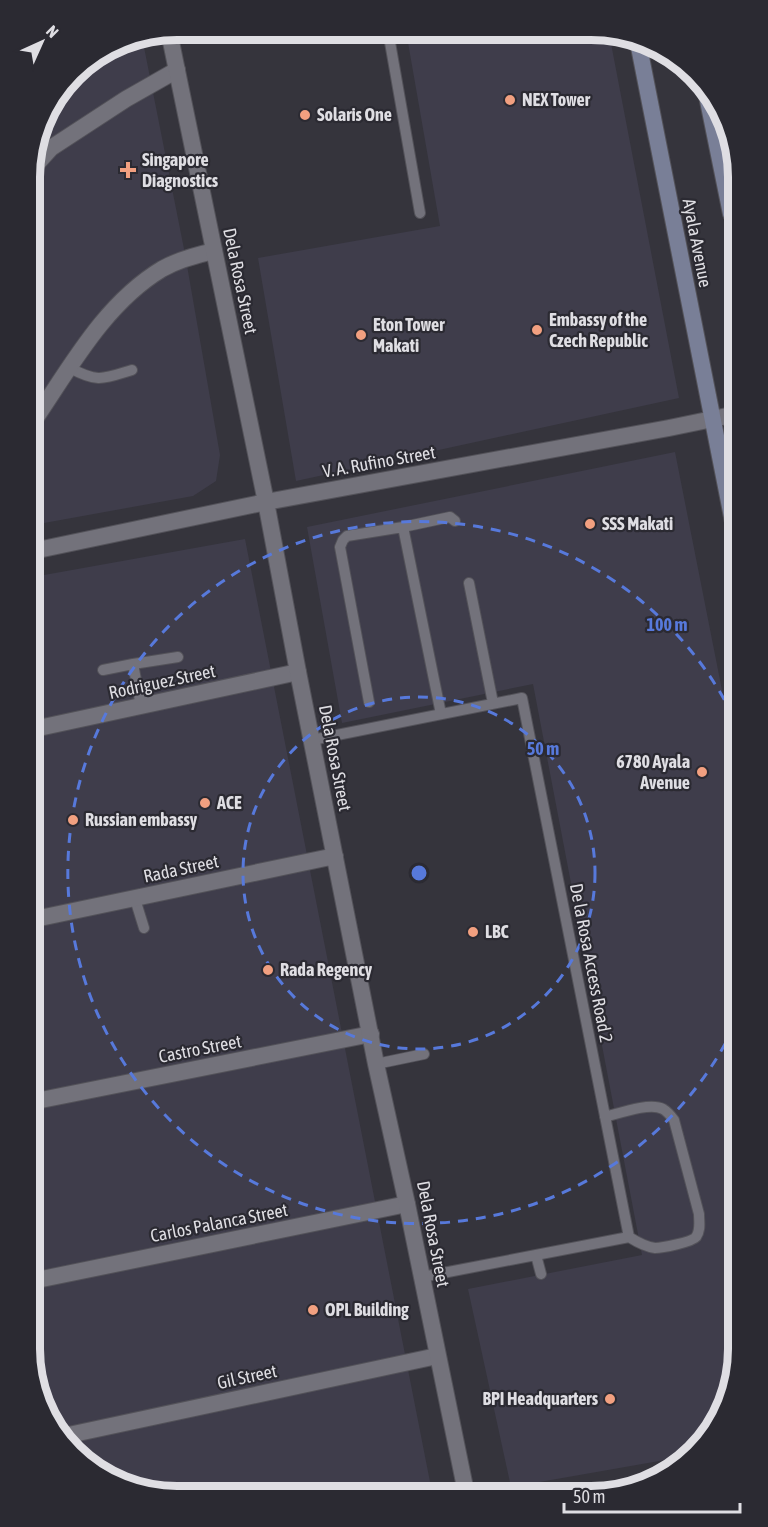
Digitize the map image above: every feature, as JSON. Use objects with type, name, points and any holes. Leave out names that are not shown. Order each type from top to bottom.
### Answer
[{"type":"main road","name":"Ayala Avenue","points":[[640,50],[728,496]]},
{"type":"main road","points":[[710,113],[728,199]]},
{"type":"street","name":"Dela Rosa Street","points":[[171,41],[266,502],[376,1064],[465,1486]]},
{"type":"street","points":[[42,158],[51,148],[126,99],[177,70]]},
{"type":"street","points":[[41,411],[91,337],[123,299],[162,269],[214,251]]},
{"type":"street","name":"V. A. Rufino Street","points":[[41,549],[266,502],[728,416]]},
{"type":"street","name":"Rodriguez Street","points":[[41,728],[298,672]]},
{"type":"street","name":"Rada Street","points":[[40,918],[335,856]]},
{"type":"street","name":"Castro Street","points":[[40,1100],[371,1035]]},
{"type":"street","name":"Carlos Palanca Street","points":[[40,1279],[407,1204]]},
{"type":"street","name":"Gil Street","points":[[71,1435],[437,1356]]},
{"type":"lane","points":[[390,40],[420,213]]},
{"type":"lane","points":[[70,368],[97,379],[132,370]]},
{"type":"lane","points":[[369,702],[340,547],[343,540],[347,536],[450,517],[455,521]]},
{"type":"lane","points":[[403,527],[441,714]]},
{"type":"lane","points":[[469,583],[493,704]]},
{"type":"lane","points":[[103,670],[178,657]]},
{"type":"lane","points":[[133,663],[141,706]]},
{"type":"lane","name":"De la Rosa Access Road 2","points":[[312,740],[522,698],[629,1237]]},
{"type":"lane","points":[[135,899],[144,928]]},
{"type":"lane","points":[[376,1064],[424,1054]]},
{"type":"lane","points":[[422,1277],[629,1237],[657,1248],[691,1240],[697,1236],[700,1228],[699,1214],[674,1120],[668,1112],[653,1106],[605,1117]]},
{"type":"lane","points":[[536,1256],[541,1274]]},
{"type":"shaded area","points":[[408,40],[590,40],[611,42],[679,398],[296,481],[258,258],[440,226]]},
{"type":"shaded area","points":[[144,45],[185,254],[220,455],[216,481],[193,496],[41,524],[41,169],[43,151],[59,109],[75,87],[109,59]]},
{"type":"shaded area","points":[[675,452],[728,718],[727,1358],[725,1376],[713,1410],[699,1433],[673,1459],[511,1486],[468,1289],[642,1255],[533,684],[342,723],[307,527]]},
{"type":"shaded area","points":[[245,539],[431,1486],[178,1486],[142,1482],[109,1468],[94,1458],[75,1440],[55,1410],[43,1376],[40,1349],[41,576]]},
{"type":"place","name":"NEX Tower","points":[[510,100]]},
{"type":"place","name":"Solaris One","points":[[305,115]]},
{"type":"place","name":"Singapore Diagnostics","points":[[128,170]]},
{"type":"place","name":"Embassy of the Czech Republic","points":[[537,330]]},
{"type":"place","name":"Eton Tower Makati","points":[[361,335]]},
{"type":"place","name":"SSS Makati","points":[[590,524]]},
{"type":"place","name":"6780 Ayala Avenue","points":[[702,772]]},
{"type":"place","name":"ACE","points":[[205,803]]},
{"type":"place","name":"Russian embassy","points":[[73,820]]},
{"type":"place","name":"LBC","points":[[473,932]]},
{"type":"place","name":"Rada Regency","points":[[268,970]]},
{"type":"place","name":"OPL Building","points":[[313,1310]]},
{"type":"place","name":"BPI Headquarters","points":[[610,1399]]}]
